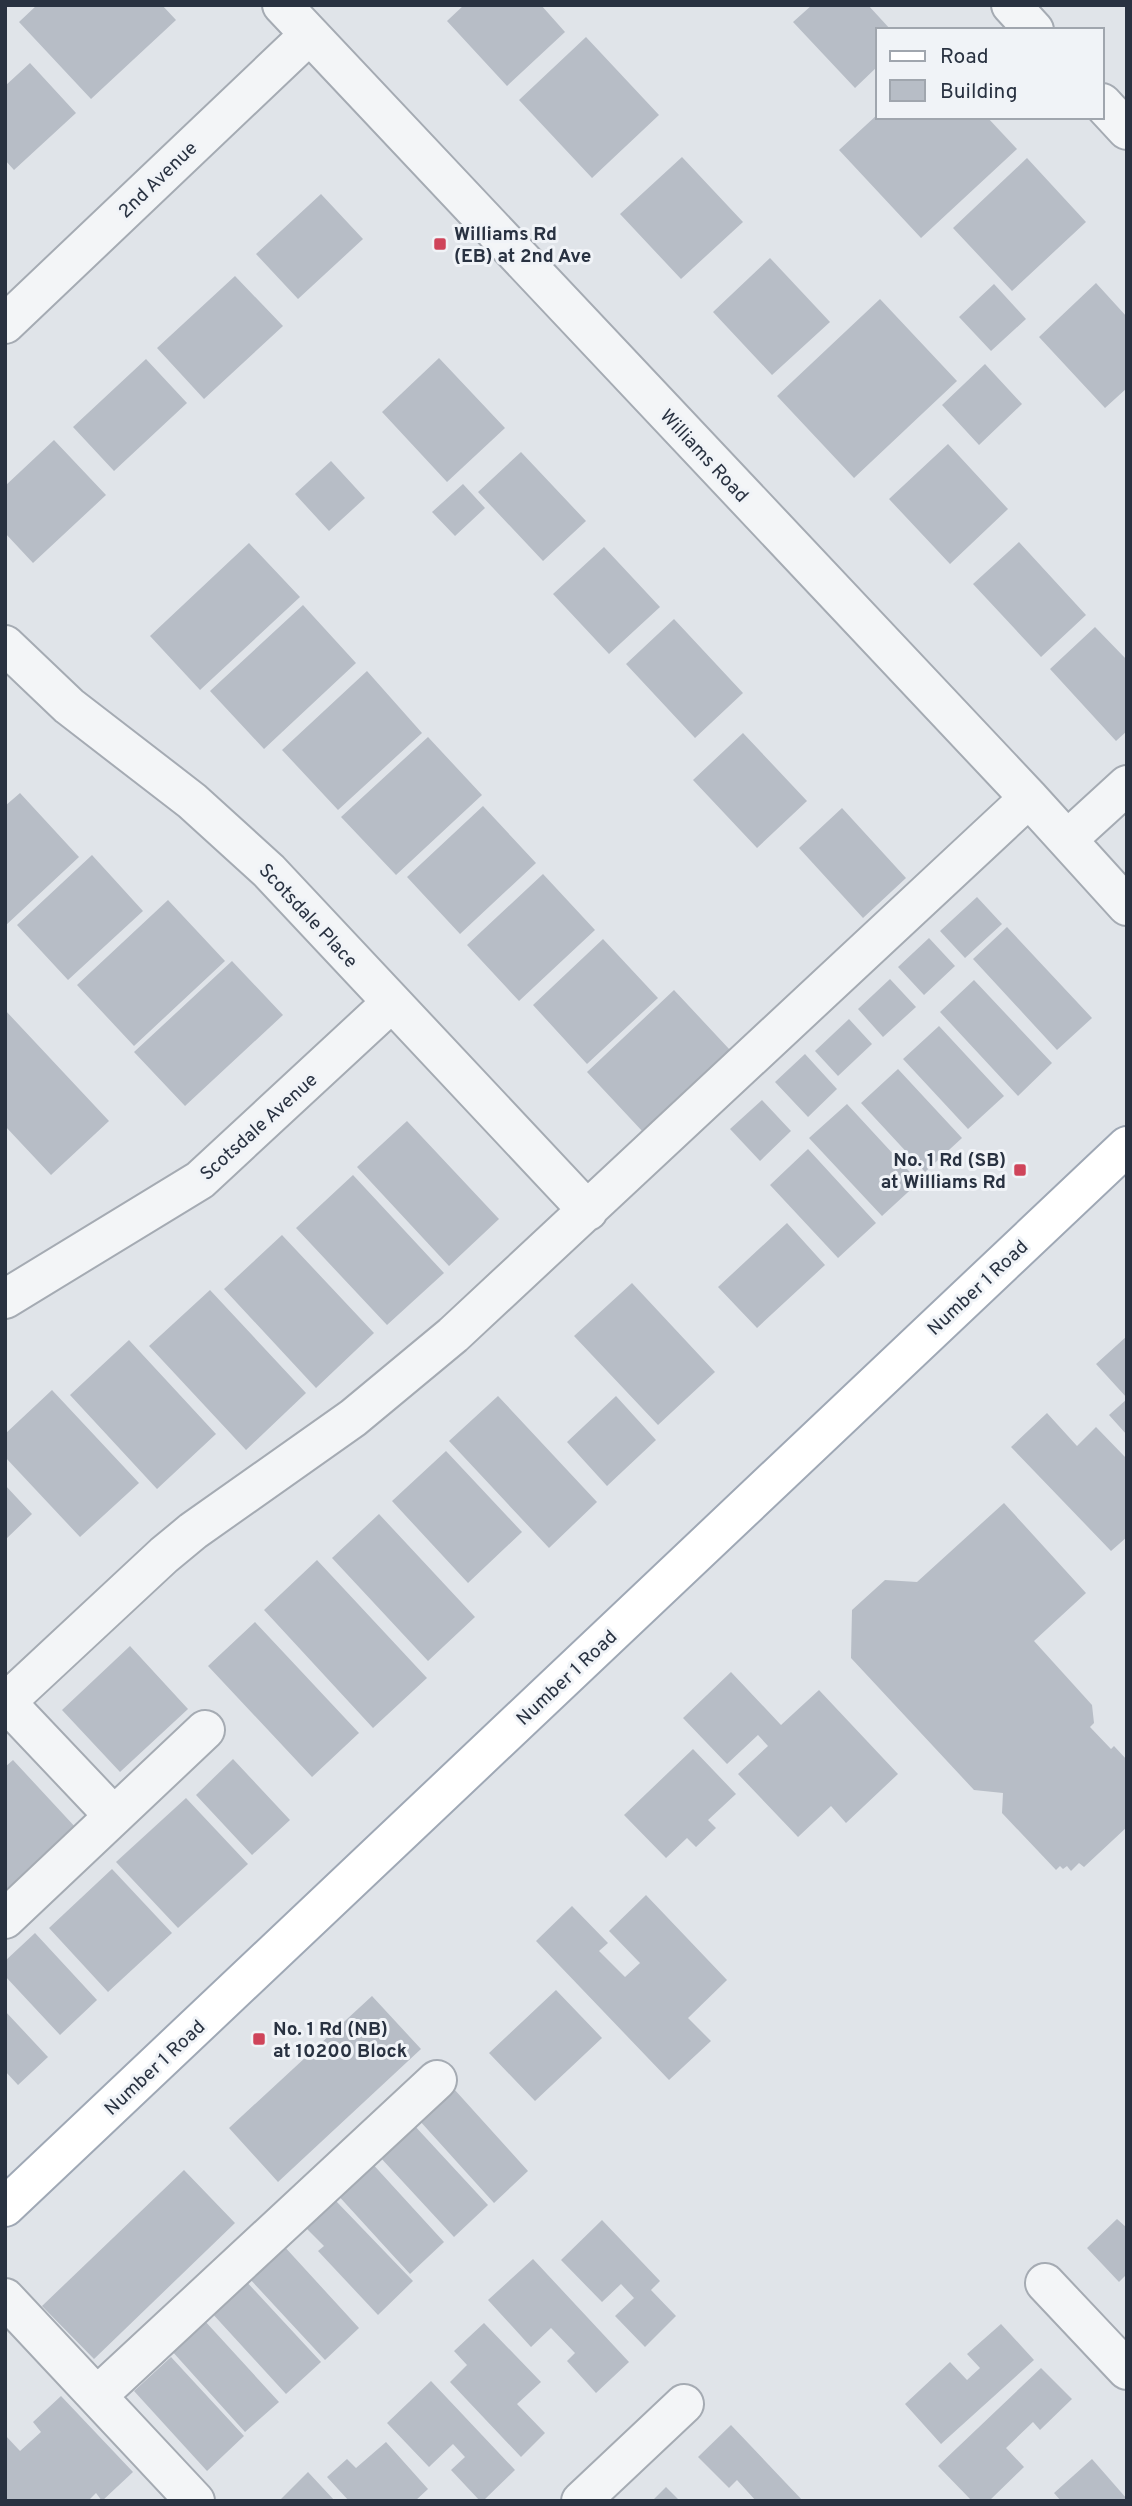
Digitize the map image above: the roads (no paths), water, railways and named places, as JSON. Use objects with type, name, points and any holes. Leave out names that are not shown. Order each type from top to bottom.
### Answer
[{"type":"main road","name":"Number 1 Road","points":[[5,2207],[1127,1146]]},
{"type":"street","name":"Williams Road","points":[[282,5],[1068,839],[1127,905]]},
{"type":"street","points":[[1011,5],[1032,28]]},
{"type":"street","name":"2nd Avenue","points":[[5,324],[309,35]]},
{"type":"street","points":[[1104,105],[1127,130]]},
{"type":"street","name":"Scotsdale Place","points":[[5,645],[69,706],[230,834],[269,871],[588,1211]]},
{"type":"street","points":[[1068,839],[1127,785]]},
{"type":"street","points":[[114,1816],[6,1702],[164,1555],[232,1501],[353,1418],[453,1335],[1029,798]]},
{"type":"street","name":"Scotsdale Avenue","points":[[5,1299],[200,1180],[391,1003]]},
{"type":"street","points":[[5,1919],[205,1730]]},
{"type":"street","points":[[97,2396],[438,2080]]},
{"type":"street","points":[[1045,2283],[1127,2370]]},
{"type":"street","points":[[5,2298],[195,2501]]},
{"type":"street","points":[[581,2501],[684,2404]]},
{"type":"place","name":"Williams Rd (EB) at 2nd Ave","points":[[440,244]]},
{"type":"place","name":"No. 1 Rd (SB) at Williams Rd","points":[[1020,1170]]},
{"type":"place","name":"No. 1 Rd (NB) at 10200 Block","points":[[259,2039]]}]
